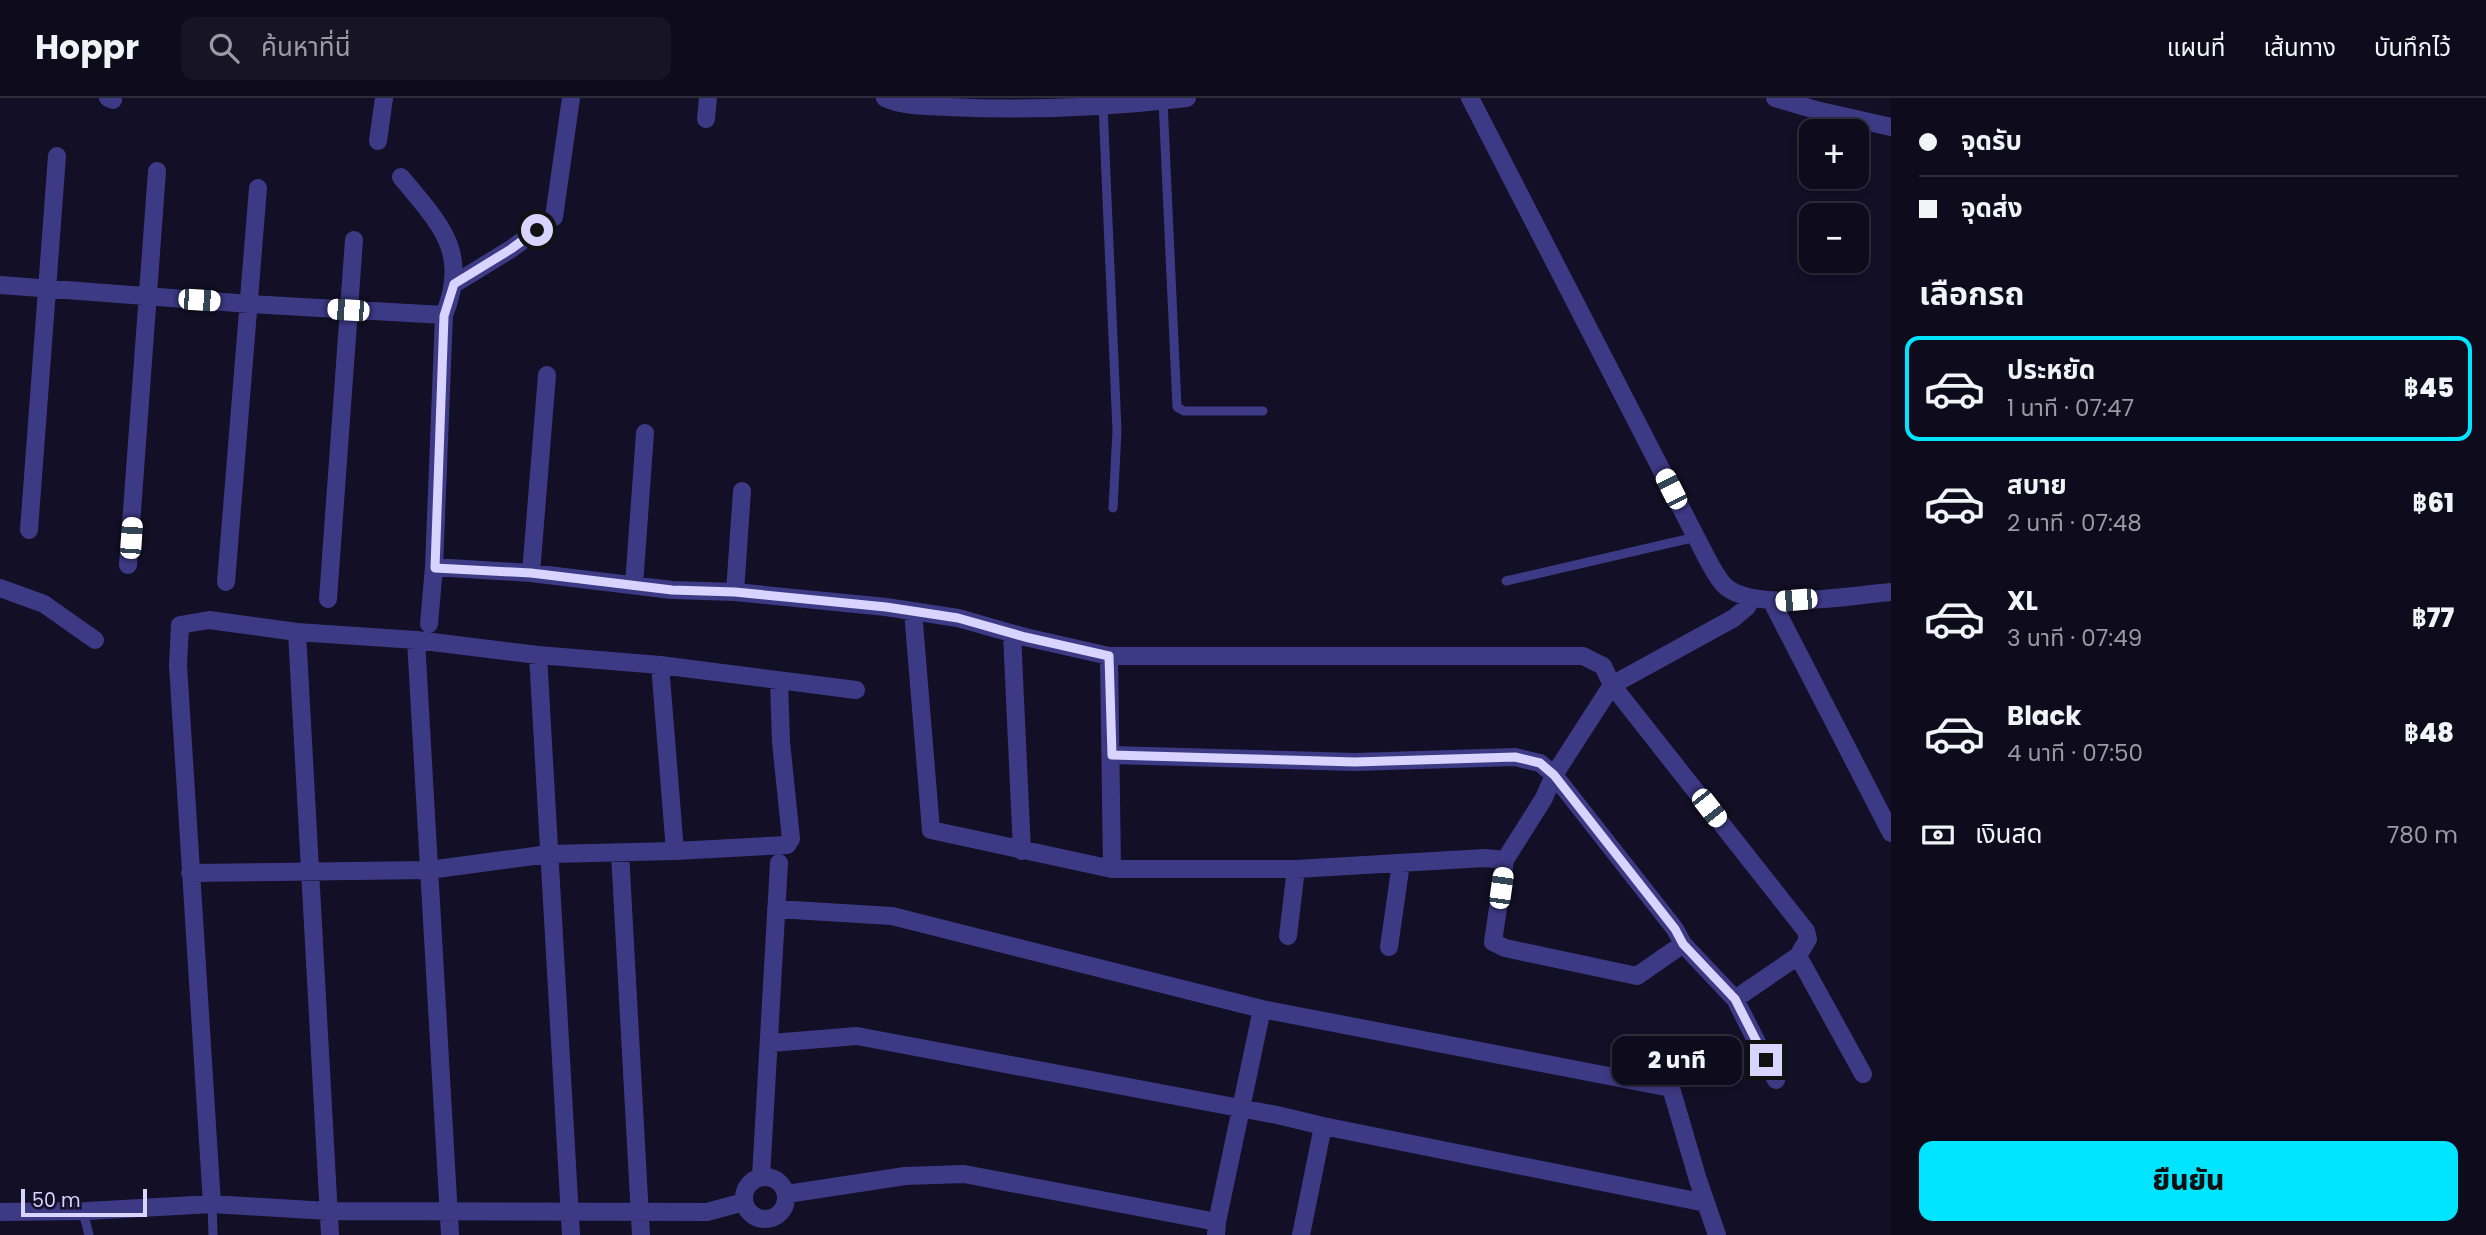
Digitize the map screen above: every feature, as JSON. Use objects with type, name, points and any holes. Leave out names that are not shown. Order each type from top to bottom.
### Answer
[{"type":"street","points":[[378,141],[384,98]]},
{"type":"street","points":[[554,217],[571,98]]},
{"type":"street","points":[[706,119],[708,98]]},
{"type":"street","points":[[885,98],[900,105],[983,109],[1103,106],[1187,98]]},
{"type":"street","points":[[1470,98],[1696,537],[1724,585],[1751,599],[1772,602],[1891,592]]},
{"type":"street","points":[[1775,98],[1816,110],[1837,105],[1891,127]]},
{"type":"street","points":[[29,530],[57,156]]},
{"type":"street","points":[[128,565],[157,171]]},
{"type":"street","points":[[401,177],[434,217],[451,250],[454,284],[444,316],[435,568],[429,624]]},
{"type":"street","points":[[226,582],[258,188]]},
{"type":"street","points":[[454,284],[537,230]]},
{"type":"street","points":[[328,599],[354,240]]},
{"type":"street","points":[[0,285],[444,316]]},
{"type":"street","points":[[531,573],[547,375]]},
{"type":"street","points":[[634,585],[645,433]]},
{"type":"street","points":[[735,592],[742,491]]},
{"type":"street","points":[[435,568],[531,573],[672,590],[735,592],[913,611],[958,618],[1012,634],[1109,656],[1583,656],[1603,666],[1612,685],[1806,931],[1808,939],[1798,956],[1735,999]]},
{"type":"street","points":[[0,588],[44,604],[95,640]]},
{"type":"street","points":[[1683,944],[1637,976],[1505,948],[1493,943],[1505,860],[1544,798],[1554,775],[1612,685],[1734,618],[1743,612],[1751,599]]},
{"type":"street","points":[[1772,602],[1891,833]]},
{"type":"street","points":[[913,611],[932,830],[1112,869],[1296,869],[1485,858],[1505,860]]},
{"type":"street","points":[[212,1204],[178,665],[180,625],[209,620],[297,632],[416,640],[538,655],[660,665],[856,690]]},
{"type":"street","points":[[297,632],[330,1235]]},
{"type":"street","points":[[1012,634],[1022,851]]},
{"type":"street","points":[[416,640],[450,1235]]},
{"type":"street","points":[[538,655],[571,1235]]},
{"type":"street","points":[[1109,656],[1112,869]]},
{"type":"street","points":[[660,665],[675,852]]},
{"type":"street","points":[[190,873],[429,870],[549,854],[675,852],[787,845],[791,839],[781,742],[779,682]]},
{"type":"street","points":[[1112,755],[1355,762],[1515,757],[1540,763],[1554,775],[1675,929],[1683,944],[1735,999],[1776,1080]]},
{"type":"street","points":[[620,853],[641,1235]]},
{"type":"street","points":[[761,1177],[771,1043],[779,863]]},
{"type":"street","points":[[1389,947],[1401,863]]},
{"type":"street","points":[[1288,936],[1296,869]]},
{"type":"street","points":[[776,909],[892,916],[1262,1009],[1671,1088],[1717,1235]]},
{"type":"street","points":[[1798,956],[1863,1074]]},
{"type":"street","points":[[787,1194],[905,1176],[964,1174],[1216,1228],[1262,1009]]},
{"type":"street","points":[[771,1043],[858,1036],[1240,1108],[1706,1203]]},
{"type":"street","points":[[1301,1235],[1323,1126]]},
{"type":"street","points":[[761,1177],[778,1180],[787,1194],[783,1211],[771,1227],[753,1216],[744,1202],[747,1186],[761,1177]]},
{"type":"street","points":[[0,1212],[83,1212],[212,1204],[328,1210],[707,1212],[744,1202]]},
{"type":"lane","points":[[1163,101],[1177,407],[1184,411],[1263,411]]},
{"type":"lane","points":[[1103,106],[1117,431],[1113,508]]},
{"type":"lane","points":[[1506,581],[1696,537]]},
{"type":"lane","points":[[212,1204],[213,1235]]},
{"type":"lane","points":[[83,1212],[89,1235]]},
{"type":"route","points":[[537,230],[454,284],[444,316],[435,568],[531,573],[672,590],[735,592],[886,607],[958,618],[1109,656],[1112,755],[1355,762],[1515,757],[1540,763],[1554,775],[1675,929],[1683,944],[1735,999],[1766,1060]]}]
